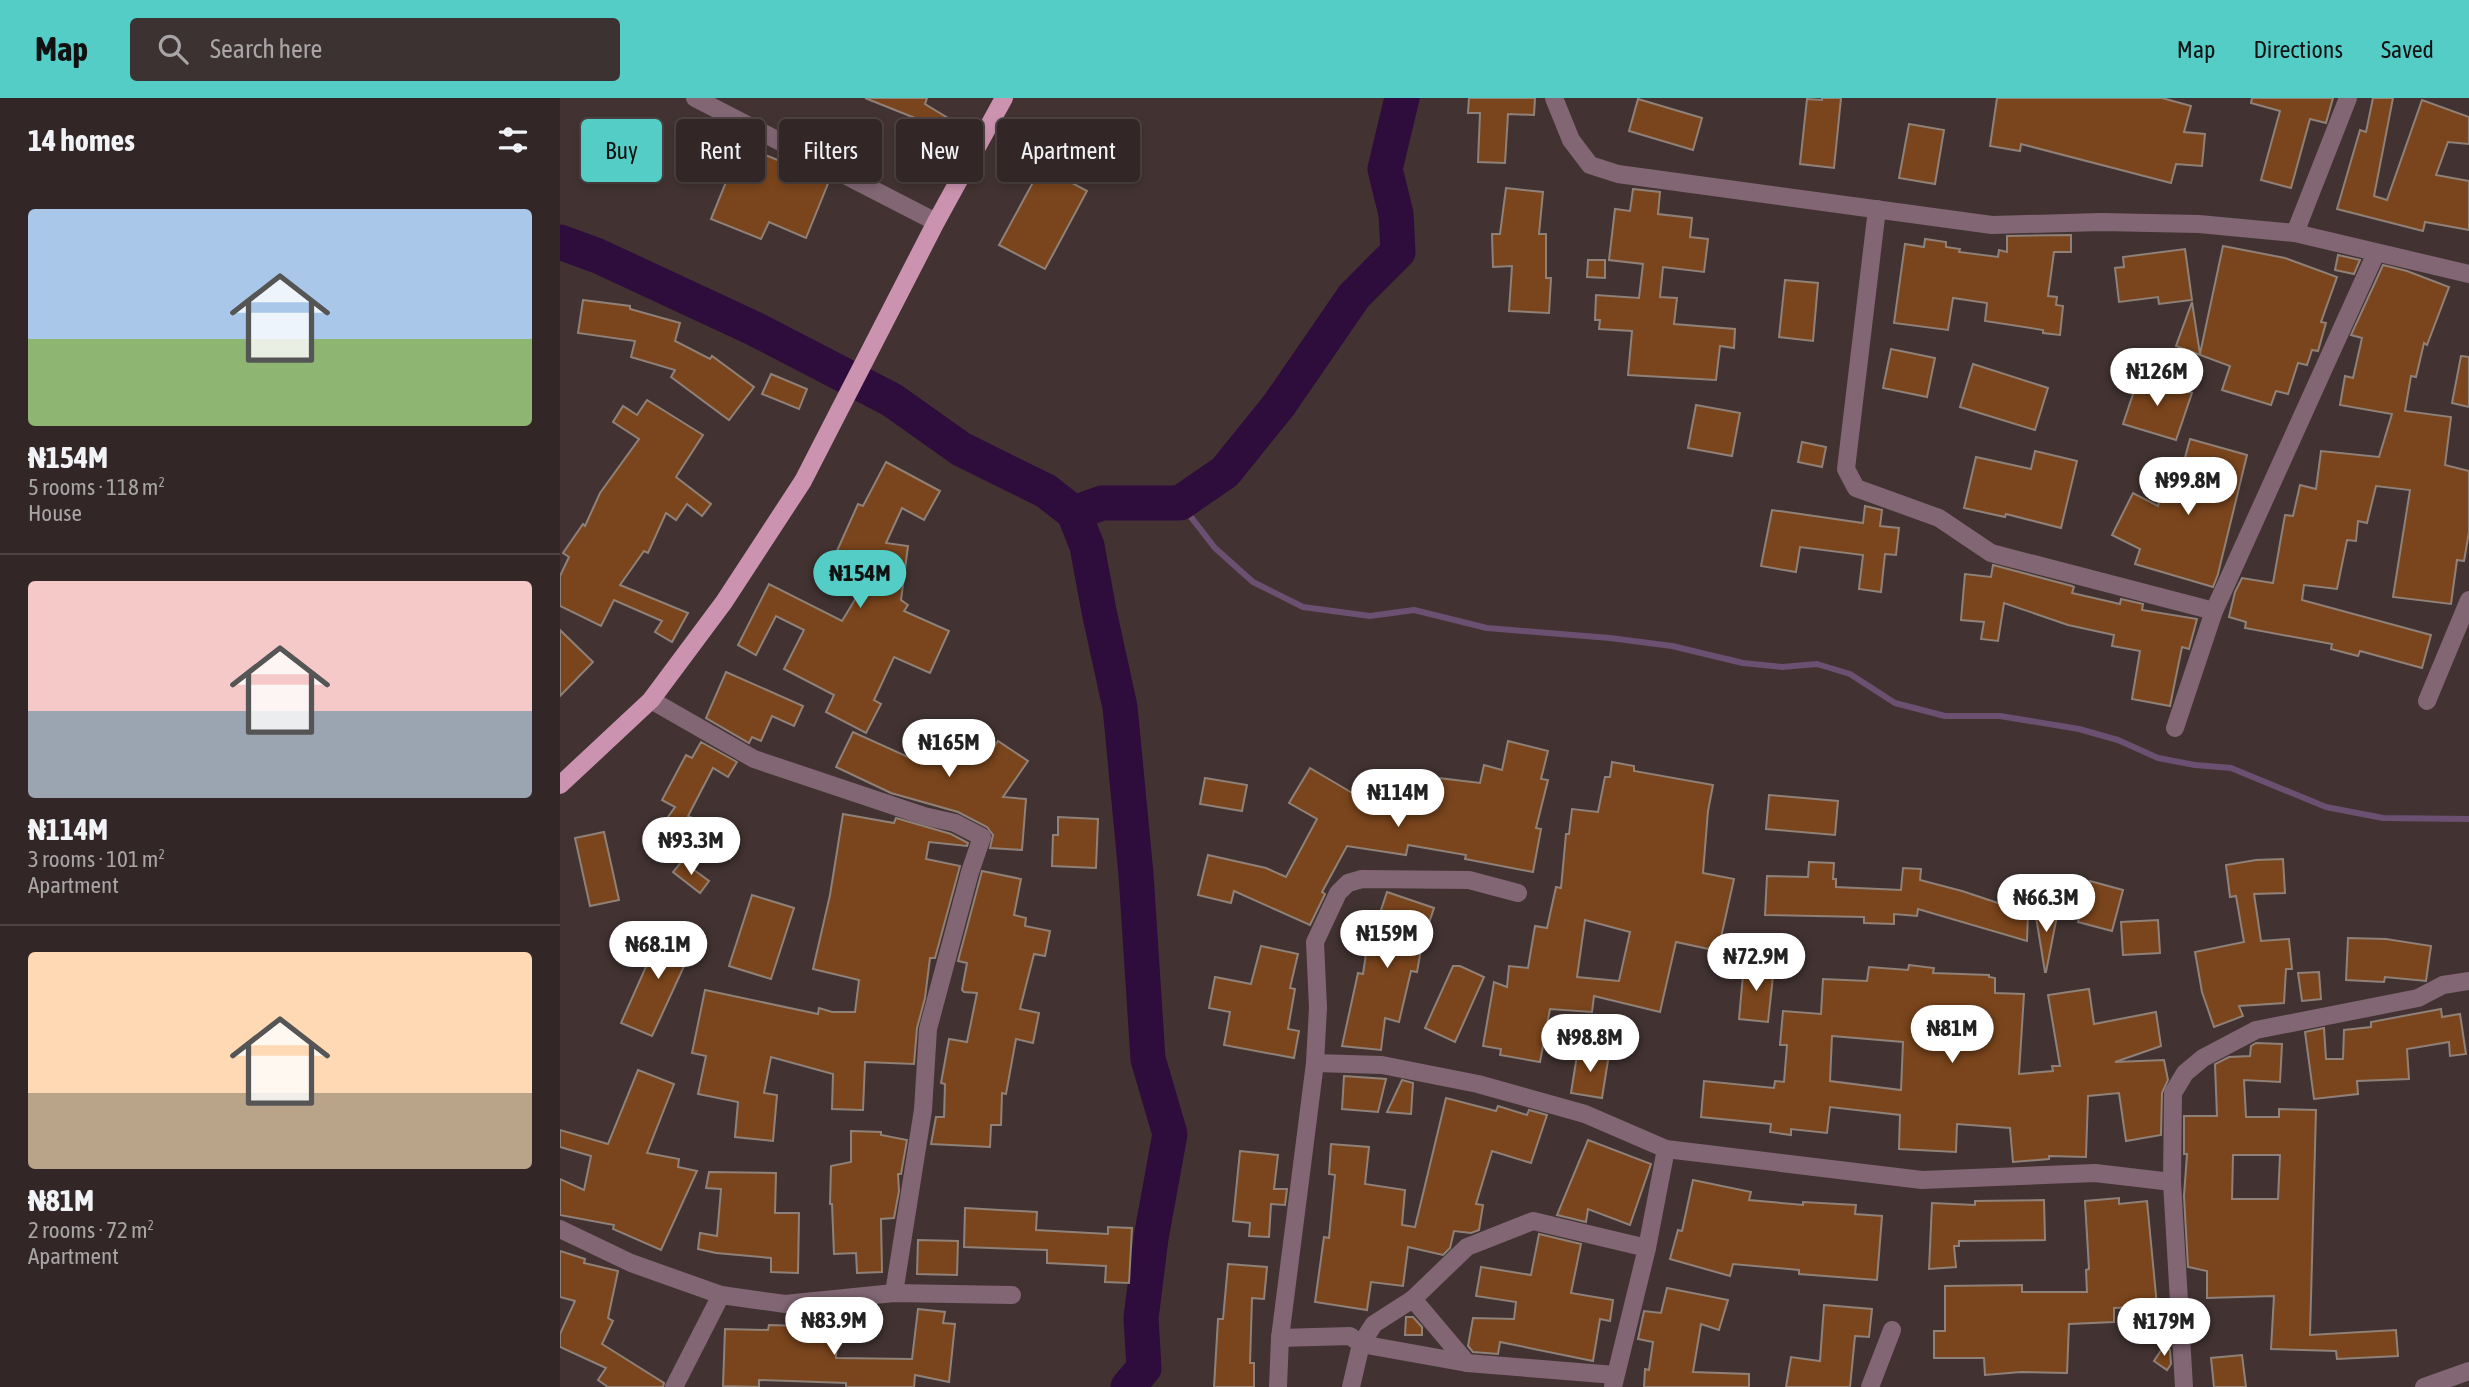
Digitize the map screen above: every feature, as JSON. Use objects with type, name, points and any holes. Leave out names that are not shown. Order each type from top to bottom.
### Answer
[{"type":"main road","points":[[560,785],[651,700],[724,602],[803,481],[936,222],[1004,98]]},
{"type":"street","points":[[695,98],[936,222]]},
{"type":"street","points":[[1553,98],[1571,140],[1590,165],[1618,174],[1992,225],[2101,222],[2199,224],[2295,233],[2469,274]]},
{"type":"street","points":[[2295,233],[2348,98]]},
{"type":"street","points":[[1877,209],[1846,468],[1856,488],[1939,518],[1991,553],[2214,611]]},
{"type":"street","points":[[2175,728],[2214,611],[2376,253]]},
{"type":"street","points":[[2427,701],[2464,627],[2469,600]]},
{"type":"street","points":[[651,700],[754,759],[924,816],[955,823],[982,836],[928,1029],[923,1111],[894,1293]]},
{"type":"street","points":[[1278,1387],[1280,1338],[1315,1063],[1318,1007],[1315,942],[1338,893],[1348,883],[1362,879],[1469,880],[1518,893]]},
{"type":"street","points":[[2184,1387],[2172,1182],[2173,1093],[2185,1073],[2203,1058],[2256,1030],[2418,998],[2443,985],[2469,981]]},
{"type":"street","points":[[1315,1063],[1382,1065],[1478,1084],[1585,1114],[1666,1149],[1923,1180],[2095,1173],[2172,1182]]},
{"type":"street","points":[[1280,1338],[1350,1336],[1361,1344],[1467,1363],[1614,1381],[1647,1248],[1666,1149]]},
{"type":"street","points":[[1351,1387],[1361,1344],[1374,1324],[1413,1299],[1467,1247],[1533,1221],[1647,1248]]},
{"type":"street","points":[[560,1229],[631,1263],[721,1295],[785,1304],[894,1293],[1012,1295]]},
{"type":"street","points":[[674,1387],[721,1295]]},
{"type":"street","points":[[1413,1299],[1467,1363]]},
{"type":"street","points":[[1870,1387],[1892,1330]]},
{"type":"street","points":[[2424,1387],[2469,1371]]},
{"type":"building","points":[[865,98],[927,98],[925,104],[948,118],[918,119]]},
{"type":"building","points":[[1469,98],[1535,98],[1534,115],[1508,114],[1505,163],[1478,162],[1480,113],[1468,113]]},
{"type":"building","points":[[1841,98],[1834,168],[1800,164],[1807,99]]},
{"type":"building","points":[[1997,98],[2162,98],[2191,106],[2184,132],[2205,134],[2202,166],[2176,164],[2171,183],[2021,144],[2020,151],[1990,146]]},
{"type":"building","points":[[2252,98],[2333,98],[2326,123],[2310,119],[2291,188],[2261,180],[2280,111],[2251,103]]},
{"type":"building","points":[[2373,98],[2393,98],[2374,196],[2387,200],[2422,100],[2469,117],[2469,144],[2448,142],[2436,175],[2469,181],[2469,230],[2425,222],[2423,231],[2337,209],[2360,130],[2366,132]]},
{"type":"building","points":[[1638,99],[1702,118],[1693,150],[1629,131]]},
{"type":"building","points":[[1909,124],[1944,130],[1935,184],[1899,178]]},
{"type":"building","points":[[765,155],[779,161],[779,182],[829,182],[806,238],[769,222],[761,239],[711,219],[726,182],[765,182]]},
{"type":"building","points":[[1033,182],[1070,182],[1087,191],[1045,269],[999,245]]},
{"type":"building","points":[[1506,188],[1543,192],[1539,234],[1546,234],[1546,278],[1551,278],[1549,313],[1509,311],[1512,266],[1493,267],[1492,234],[1500,234]]},
{"type":"building","points":[[1633,189],[1660,192],[1658,214],[1692,218],[1690,237],[1708,239],[1704,272],[1663,267],[1660,297],[1677,298],[1674,324],[1735,329],[1734,348],[1720,346],[1716,380],[1628,375],[1632,331],[1599,329],[1600,320],[1595,320],[1596,295],[1639,298],[1643,264],[1609,260],[1615,209],[1630,211]]},
{"type":"building","points":[[2071,235],[2071,252],[2054,252],[2048,296],[2057,297],[2056,305],[2063,306],[2060,335],[1985,321],[1987,303],[1953,298],[1948,330],[1894,323],[1905,244],[1924,247],[1925,239],[1946,242],[1946,247],[1960,249],[1959,252],[1998,257],[1999,250],[2007,252],[2007,236]]},
{"type":"building","points":[[2223,246],[2285,258],[2337,277],[2321,322],[2326,323],[2318,351],[2312,350],[2307,365],[2298,363],[2288,394],[2276,391],[2271,405],[2222,390],[2230,366],[2176,346],[2192,302],[2200,354]]},
{"type":"building","points":[[2185,249],[2192,300],[2159,304],[2158,297],[2119,302],[2115,268],[2124,267],[2123,257]]},
{"type":"building","points":[[2338,255],[2360,260],[2354,274],[2335,270]]},
{"type":"building","points":[[1588,260],[1605,260],[1605,278],[1587,277]]},
{"type":"building","points":[[2383,265],[2449,287],[2427,345],[2424,343],[2416,377],[2411,376],[2405,411],[2451,417],[2445,465],[2469,471],[2469,532],[2464,561],[2457,560],[2451,604],[2393,597],[2410,490],[2376,486],[2367,523],[2358,521],[2356,541],[2347,540],[2337,589],[2304,585],[2302,600],[2431,635],[2422,668],[2360,651],[2358,656],[2331,649],[2332,644],[2245,628],[2246,622],[2229,617],[2235,592],[2242,578],[2273,583],[2285,515],[2293,516],[2300,485],[2316,489],[2321,451],[2379,457],[2392,414],[2340,405],[2345,376],[2353,378],[2362,338],[2351,335]]},
{"type":"building","points":[[1785,280],[1818,283],[1813,341],[1779,337]]},
{"type":"building","points":[[583,300],[630,306],[630,309],[680,323],[675,341],[710,359],[712,356],[754,387],[729,420],[671,377],[675,370],[631,357],[635,341],[578,333]]},
{"type":"building","points":[[1891,349],[1935,358],[1927,397],[1883,388]]},
{"type":"building","points":[[2461,356],[2469,357],[2469,407],[2452,403]]},
{"type":"building","points":[[1973,364],[2048,388],[2035,430],[1960,407]]},
{"type":"building","points":[[771,374],[807,389],[799,409],[762,394]]},
{"type":"building","points":[[2139,376],[2192,393],[2176,440],[2123,424]]},
{"type":"building","points":[[647,400],[703,435],[676,477],[711,504],[702,516],[687,504],[676,520],[666,513],[648,553],[644,551],[620,585],[688,613],[672,642],[655,632],[662,621],[614,600],[601,626],[560,606],[560,576],[569,557],[563,553],[583,524],[585,526],[600,493],[639,439],[613,422],[623,406],[637,415]]},
{"type":"building","points":[[1696,405],[1740,413],[1732,456],[1688,448]]},
{"type":"building","points":[[2190,439],[2247,455],[2213,587],[2135,564],[2140,549],[2112,535],[2133,493],[2158,506],[2163,487],[2176,491]]},
{"type":"building","points":[[1802,442],[1826,447],[1822,467],[1798,462]]},
{"type":"building","points":[[2035,451],[2077,461],[2061,528],[2006,514],[2005,517],[1964,508],[1976,457],[2031,469]]},
{"type":"building","points":[[886,462],[940,491],[924,520],[902,508],[886,543],[908,546],[901,600],[908,605],[904,611],[949,631],[930,673],[894,657],[874,700],[881,704],[866,733],[826,712],[834,695],[784,669],[804,630],[776,616],[756,655],[738,645],[769,584],[842,621],[873,570],[836,553],[858,504],[863,506]]},
{"type":"building","points":[[1865,506],[1882,510],[1880,526],[1899,528],[1896,555],[1885,554],[1881,592],[1859,589],[1863,555],[1800,547],[1796,572],[1761,566],[1772,510],[1863,523]]},
{"type":"building","points":[[1993,565],[2072,586],[2072,593],[2120,604],[2121,599],[2143,604],[2142,610],[2197,619],[2189,649],[2182,647],[2170,706],[2132,699],[2140,651],[2112,646],[2114,635],[2068,625],[2004,603],[1998,641],[1981,639],[1984,622],[1961,620],[1965,574],[1991,577]]},
{"type":"building","points":[[560,630],[593,662],[560,696]]},
{"type":"building","points":[[726,672],[803,706],[794,726],[772,716],[761,741],[752,737],[749,743],[706,718]]},
{"type":"building","points":[[943,722],[992,750],[998,741],[1028,761],[1003,797],[1026,799],[1022,850],[990,848],[993,835],[987,827],[958,812],[891,793],[836,767],[853,732],[919,762]]},
{"type":"building","points":[[1508,741],[1548,751],[1541,779],[1548,780],[1536,828],[1541,829],[1533,872],[1465,859],[1466,855],[1408,845],[1406,855],[1347,846],[1322,892],[1325,894],[1310,925],[1234,891],[1231,903],[1198,895],[1208,855],[1266,868],[1286,877],[1317,819],[1289,803],[1310,768],[1376,807],[1381,775],[1430,782],[1430,777],[1480,783],[1484,765],[1502,770]]},
{"type":"building","points":[[701,742],[737,762],[728,777],[713,768],[688,816],[739,840],[730,859],[663,824],[675,807],[662,800],[686,755],[692,758]]},
{"type":"building","points":[[1612,762],[1634,766],[1634,771],[1713,785],[1703,873],[1734,879],[1718,951],[1676,942],[1660,1012],[1594,996],[1592,1012],[1550,1009],[1540,1062],[1500,1055],[1501,1049],[1483,1046],[1494,982],[1507,987],[1509,966],[1528,968],[1535,926],[1547,928],[1556,887],[1561,888],[1566,834],[1569,834],[1572,809],[1598,812],[1605,777],[1610,777]],"holes":[[[1585,920],[1630,932],[1619,981],[1577,977]]]},
{"type":"building","points":[[1205,778],[1247,785],[1242,811],[1200,804]]},
{"type":"building","points":[[1769,795],[1838,801],[1835,835],[1766,829]]},
{"type":"building","points":[[843,814],[894,823],[896,818],[951,834],[968,843],[967,846],[929,842],[926,859],[960,866],[935,958],[930,958],[925,998],[917,1028],[914,1064],[865,1062],[863,1110],[832,1109],[833,1074],[771,1057],[764,1093],[777,1095],[773,1141],[735,1137],[738,1102],[698,1094],[706,1056],[692,1053],[705,990],[818,1014],[819,1008],[832,1012],[855,1012],[859,980],[813,969],[830,895]]},
{"type":"building","points":[[1058,817],[1098,819],[1096,868],[1052,866],[1053,835],[1058,835]]},
{"type":"building","points":[[604,832],[619,900],[590,906],[575,838]]},
{"type":"building","points":[[2283,859],[2285,893],[2254,894],[2261,941],[2289,939],[2292,969],[2286,969],[2284,1003],[2239,1006],[2243,1016],[2214,1027],[2202,992],[2195,952],[2244,942],[2236,896],[2230,897],[2226,865]]},
{"type":"building","points":[[682,861],[709,881],[700,893],[673,872]]},
{"type":"building","points":[[1809,862],[1834,863],[1833,879],[1836,879],[1836,887],[1901,890],[1903,868],[1921,869],[1920,880],[2028,913],[2027,941],[1918,909],[1917,916],[1894,914],[1894,924],[1864,923],[1864,917],[1765,915],[1767,876],[1808,877]]},
{"type":"building","points":[[982,871],[1021,879],[1014,915],[1026,918],[1025,926],[1050,931],[1045,956],[1034,954],[1020,1009],[1039,1013],[1033,1043],[1016,1039],[1006,1094],[1002,1093],[1001,1125],[991,1125],[990,1147],[931,1144],[936,1117],[944,1117],[945,1084],[941,1083],[949,1039],[967,1042],[977,993],[962,990],[967,963],[958,961]]},
{"type":"building","points":[[2090,881],[2123,890],[2112,931],[2078,922]]},
{"type":"building","points":[[1387,892],[1434,908],[1422,944],[1417,972],[1411,971],[1399,1022],[1385,1018],[1381,1050],[1342,1046],[1358,973],[1363,974],[1369,934],[1373,934]]},
{"type":"building","points":[[752,895],[794,908],[771,979],[729,966]]},
{"type":"building","points":[[2035,911],[2057,916],[2046,972],[2045,972]]},
{"type":"building","points":[[2158,920],[2160,953],[2123,955],[2121,922]]},
{"type":"building","points":[[664,926],[696,940],[652,1036],[621,1023]]},
{"type":"building","points":[[2348,938],[2386,939],[2431,946],[2426,981],[2385,977],[2384,982],[2346,980]]},
{"type":"building","points":[[1261,946],[1298,954],[1290,988],[1295,989],[1288,1029],[1299,1031],[1294,1058],[1224,1045],[1230,1012],[1209,1008],[1215,977],[1251,984]]},
{"type":"building","points":[[1744,964],[1774,967],[1768,1022],[1739,1019]]},
{"type":"building","points":[[1909,965],[1934,968],[1933,973],[1989,975],[1995,978],[1995,993],[2024,994],[2019,1074],[2053,1071],[2052,1066],[2060,1066],[2048,995],[2089,989],[2094,1024],[2156,1012],[2161,1046],[2115,1062],[2164,1060],[2168,1080],[2162,1093],[2161,1135],[2126,1141],[2119,1093],[2088,1096],[2086,1157],[2049,1156],[2049,1159],[2013,1162],[2010,1128],[1957,1124],[1956,1152],[1899,1149],[1900,1115],[1830,1107],[1827,1133],[1791,1129],[1791,1135],[1770,1132],[1771,1124],[1701,1117],[1704,1081],[1774,1088],[1775,1081],[1784,1082],[1787,1045],[1780,1045],[1783,1011],[1821,1014],[1823,979],[1867,981],[1869,967],[1908,970]],"holes":[[[1832,1036],[1903,1042],[1901,1090],[1830,1081]]]},
{"type":"building","points":[[1453,966],[1460,966],[1484,977],[1455,1042],[1425,1028]]},
{"type":"building","points":[[2319,972],[2321,999],[2302,1001],[2298,973]]},
{"type":"building","points":[[2441,1009],[2442,1017],[2460,1014],[2466,1054],[2450,1056],[2449,1042],[2407,1049],[2409,1079],[2357,1081],[2358,1094],[2314,1099],[2305,1032],[2324,1028],[2326,1059],[2343,1059],[2344,1030],[2371,1027],[2371,1022]]},
{"type":"building","points":[[2256,1043],[2282,1044],[2280,1082],[2244,1080],[2246,1117],[2279,1117],[2279,1109],[2316,1110],[2310,1335],[2396,1330],[2398,1356],[2337,1359],[2336,1351],[2271,1349],[2274,1296],[2207,1298],[2207,1271],[2188,1267],[2184,1196],[2187,1154],[2184,1154],[2184,1116],[2217,1116],[2215,1064],[2229,1057],[2250,1056],[2251,1046]],"holes":[[[2233,1155],[2280,1155],[2278,1199],[2232,1199]]]},
{"type":"building","points":[[1578,1049],[1609,1054],[1602,1098],[1571,1093]]},
{"type":"building","points":[[638,1070],[674,1084],[647,1153],[679,1159],[678,1167],[697,1171],[661,1250],[613,1229],[614,1225],[560,1215],[560,1179],[584,1190],[591,1156],[560,1147],[560,1130],[608,1144]]},
{"type":"building","points":[[1344,1076],[1386,1079],[1378,1112],[1342,1109]]},
{"type":"building","points":[[1402,1080],[1413,1083],[1411,1114],[1387,1112]]},
{"type":"building","points":[[1446,1098],[1496,1111],[1498,1106],[1527,1115],[1529,1110],[1547,1115],[1531,1163],[1492,1151],[1476,1204],[1483,1205],[1479,1230],[1471,1233],[1454,1231],[1450,1248],[1443,1255],[1408,1247],[1403,1286],[1371,1282],[1367,1310],[1315,1302],[1324,1237],[1329,1238],[1335,1175],[1329,1174],[1331,1144],[1369,1147],[1365,1184],[1405,1190],[1402,1225],[1415,1227]]},
{"type":"building","points":[[851,1131],[881,1132],[881,1135],[907,1140],[901,1174],[898,1174],[899,1191],[894,1218],[881,1219],[882,1272],[857,1273],[856,1253],[834,1254],[830,1204],[831,1166],[851,1162]]},
{"type":"building","points":[[1588,1140],[1651,1164],[1630,1225],[1588,1209],[1586,1222],[1557,1215]]},
{"type":"building","points":[[1240,1151],[1278,1155],[1274,1189],[1287,1189],[1285,1205],[1271,1204],[1269,1237],[1249,1236],[1250,1223],[1233,1221]]},
{"type":"building","points":[[709,1172],[776,1173],[775,1213],[799,1213],[798,1273],[771,1272],[771,1258],[698,1249],[700,1233],[717,1236],[721,1189],[706,1188]]},
{"type":"building","points":[[1693,1180],[1751,1192],[1749,1200],[1803,1205],[1803,1202],[1856,1205],[1855,1214],[1882,1216],[1877,1280],[1799,1274],[1799,1270],[1733,1264],[1730,1276],[1670,1259],[1678,1230],[1682,1231]]},
{"type":"building","points":[[2119,1198],[2119,1204],[2147,1201],[2157,1306],[2114,1308],[2114,1322],[2069,1324],[2067,1373],[2021,1372],[1985,1375],[1984,1358],[1934,1358],[1934,1331],[1945,1331],[1945,1286],[2022,1285],[2022,1292],[2087,1292],[2086,1270],[2089,1269],[2085,1201]]},
{"type":"building","points":[[2044,1200],[2045,1240],[1959,1241],[1959,1246],[1954,1246],[1956,1267],[1929,1269],[1932,1203],[1975,1205],[1975,1201]]},
{"type":"building","points":[[965,1208],[1037,1212],[1036,1230],[1108,1234],[1108,1227],[1132,1228],[1129,1283],[1105,1282],[1106,1266],[1047,1263],[1047,1250],[964,1247]]},
{"type":"building","points":[[1539,1234],[1581,1244],[1571,1293],[1613,1300],[1610,1321],[1600,1319],[1593,1361],[1500,1342],[1498,1354],[1473,1352],[1468,1346],[1473,1318],[1514,1319],[1516,1302],[1476,1296],[1481,1267],[1531,1275]]},
{"type":"building","points":[[918,1240],[958,1241],[957,1275],[917,1274]]},
{"type":"building","points":[[560,1251],[585,1259],[584,1263],[618,1271],[608,1318],[613,1321],[602,1344],[664,1383],[663,1387],[608,1387],[598,1380],[606,1368],[560,1347],[560,1334],[575,1301],[560,1297]]},
{"type":"building","points":[[1228,1264],[1267,1267],[1264,1299],[1252,1298],[1250,1363],[1254,1363],[1254,1387],[1214,1387],[1218,1319],[1223,1319]]},
{"type":"building","points":[[1667,1288],[1728,1300],[1719,1330],[1701,1324],[1693,1372],[1749,1374],[1749,1387],[1644,1387],[1645,1369],[1649,1370],[1653,1342],[1638,1339],[1644,1311],[1661,1313]]},
{"type":"building","points":[[1824,1305],[1872,1309],[1869,1337],[1855,1336],[1850,1387],[1786,1387],[1791,1357],[1820,1361]]},
{"type":"building","points":[[918,1309],[945,1312],[943,1323],[955,1324],[949,1382],[915,1375],[914,1387],[846,1387],[846,1383],[759,1380],[759,1387],[723,1386],[725,1329],[768,1330],[769,1325],[837,1327],[836,1358],[912,1359]]},
{"type":"building","points":[[1406,1317],[1413,1317],[1422,1327],[1422,1335],[1405,1335]]},
{"type":"building","points":[[2164,1346],[2170,1350],[2171,1364],[2167,1370],[2154,1361]]},
{"type":"building","points":[[2242,1355],[2246,1387],[2214,1387],[2211,1358]]},
{"type":"waterway","points":[[1074,513],[1102,503],[1180,503],[1225,472],[1279,405],[1354,296],[1398,252],[1396,214],[1385,169],[1402,98]]},
{"type":"waterway","points":[[560,242],[598,256],[755,329],[892,400],[961,449],[1046,491],[1074,513],[1087,546],[1120,707],[1136,874],[1148,1059],[1170,1134],[1151,1238],[1141,1318],[1144,1368],[1128,1387]]},
{"type":"waterway","points":[[1180,503],[1215,548],[1253,582],[1303,607],[1370,616],[1414,610],[1487,628],[1672,646],[1743,663],[1782,667],[1817,664],[1850,674],[1895,703],[1945,716],[2000,716],[2079,729],[2118,740],[2158,758],[2231,768],[2326,807],[2383,818],[2469,819]]}]
